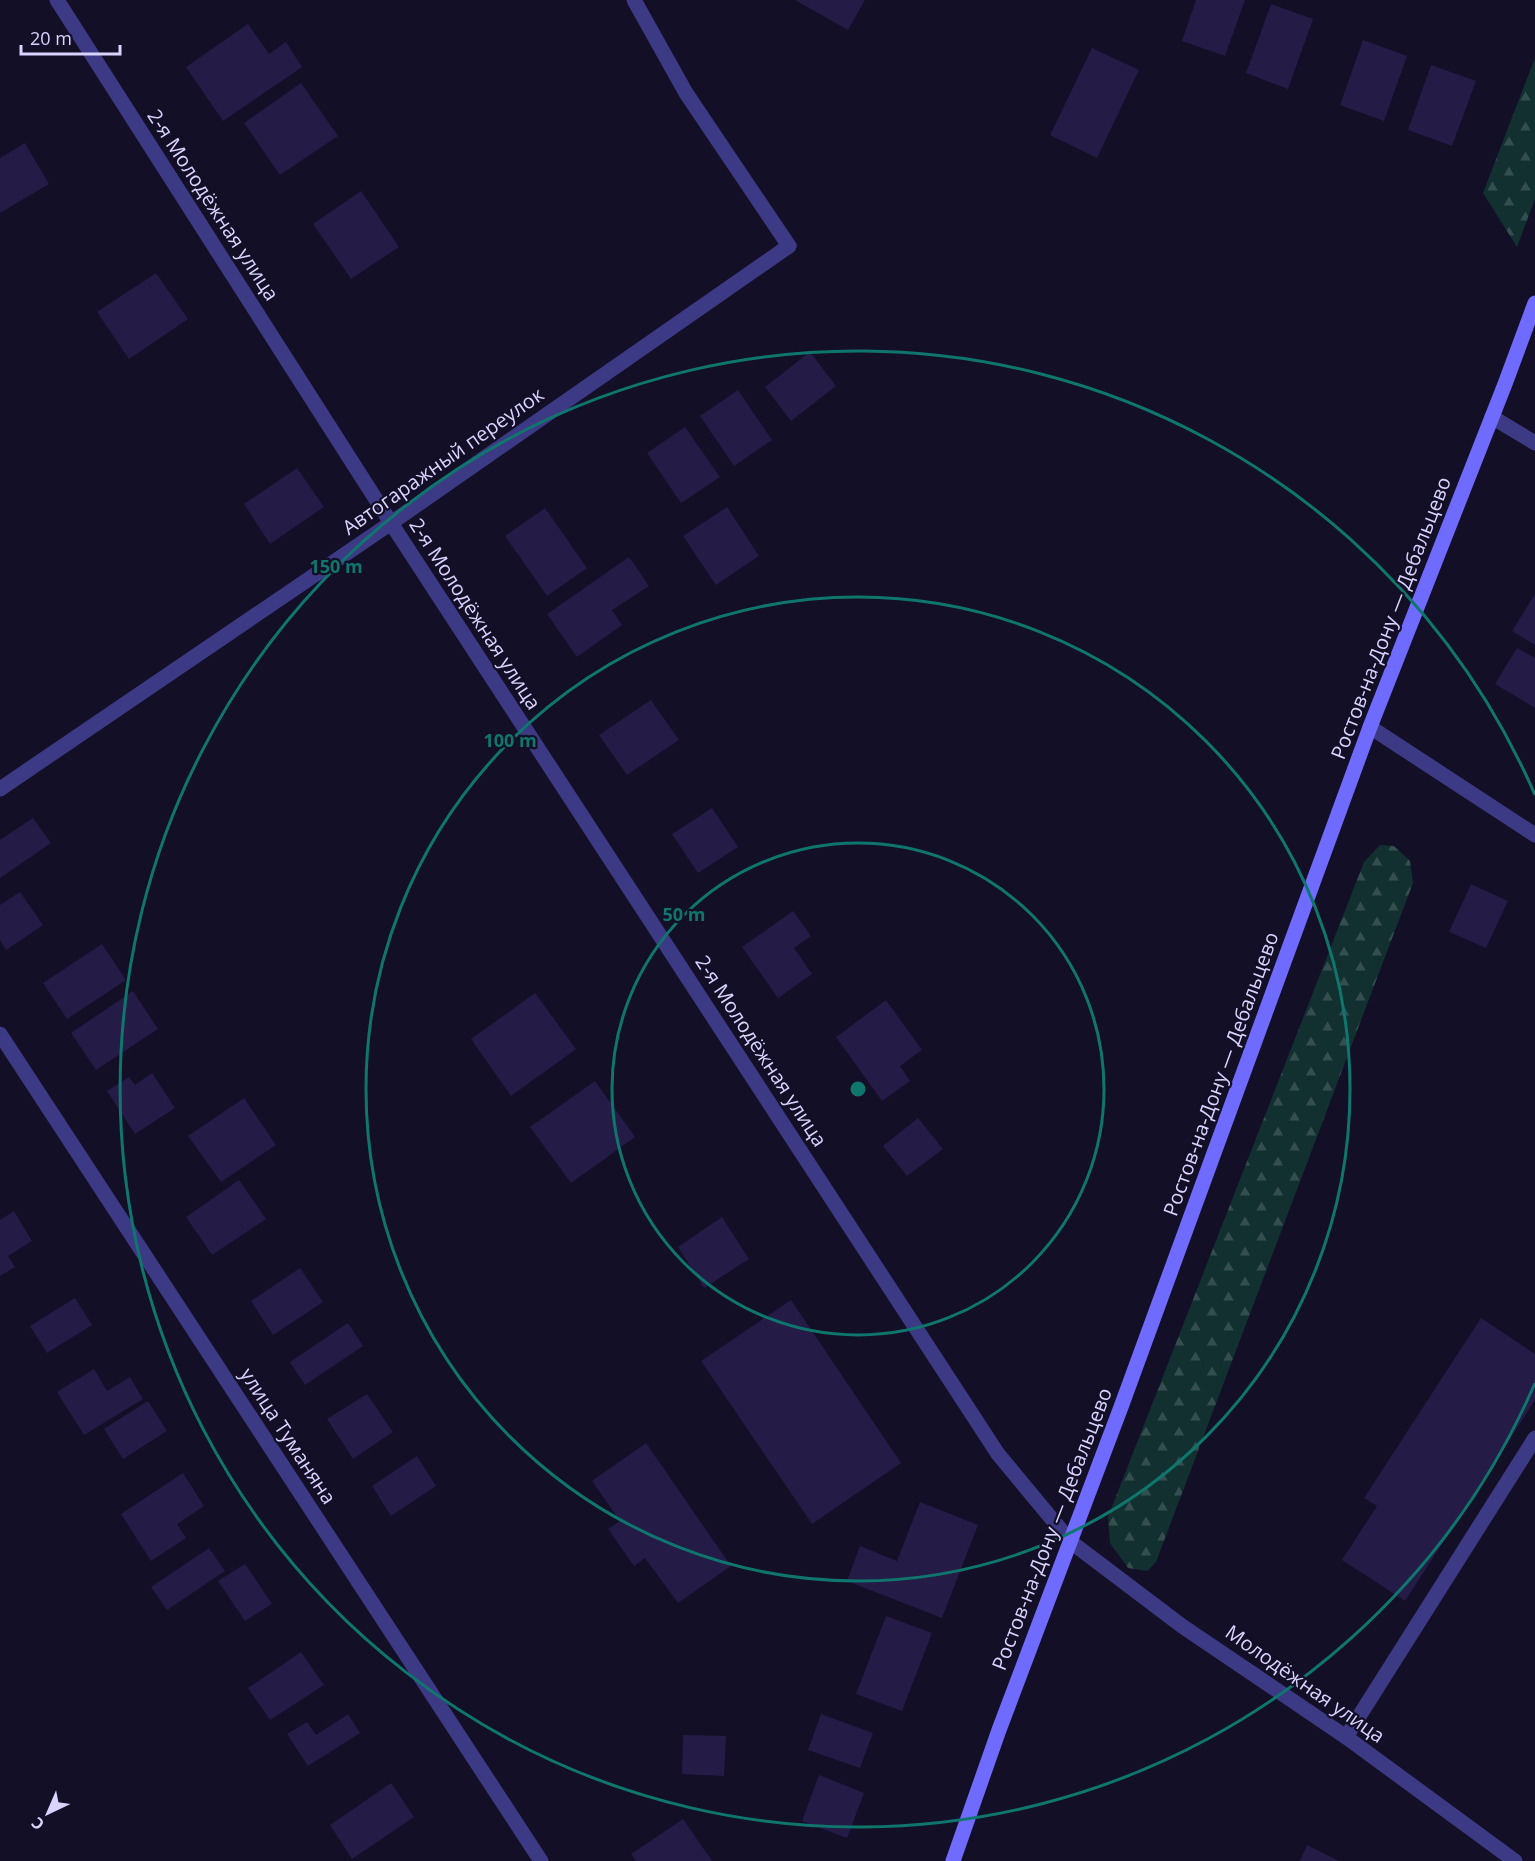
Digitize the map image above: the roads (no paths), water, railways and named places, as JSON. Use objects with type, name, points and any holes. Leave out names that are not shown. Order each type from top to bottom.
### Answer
[{"type":"street","name":"2-я Молодёжная улица","points":[[57,0],[391,523],[998,1454],[1071,1542]]},
{"type":"street","name":"Автогаражный переулок","points":[[0,789],[391,523],[789,246],[686,93],[634,0]]},
{"type":"street","name":"Ростов-на-Дону — Дебальцево","points":[[953,1861],[999,1730],[1071,1542],[1370,727],[1535,303]]},
{"type":"street","points":[[1492,417],[1535,442]]},
{"type":"street","points":[[1370,727],[1535,835]]},
{"type":"street","name":"улица Туманяна","points":[[0,1034],[540,1861]]},
{"type":"street","points":[[1346,1737],[1535,1438]]},
{"type":"street","name":"Молодёжная улица","points":[[1071,1542],[1182,1626],[1346,1737],[1515,1861]]}]
